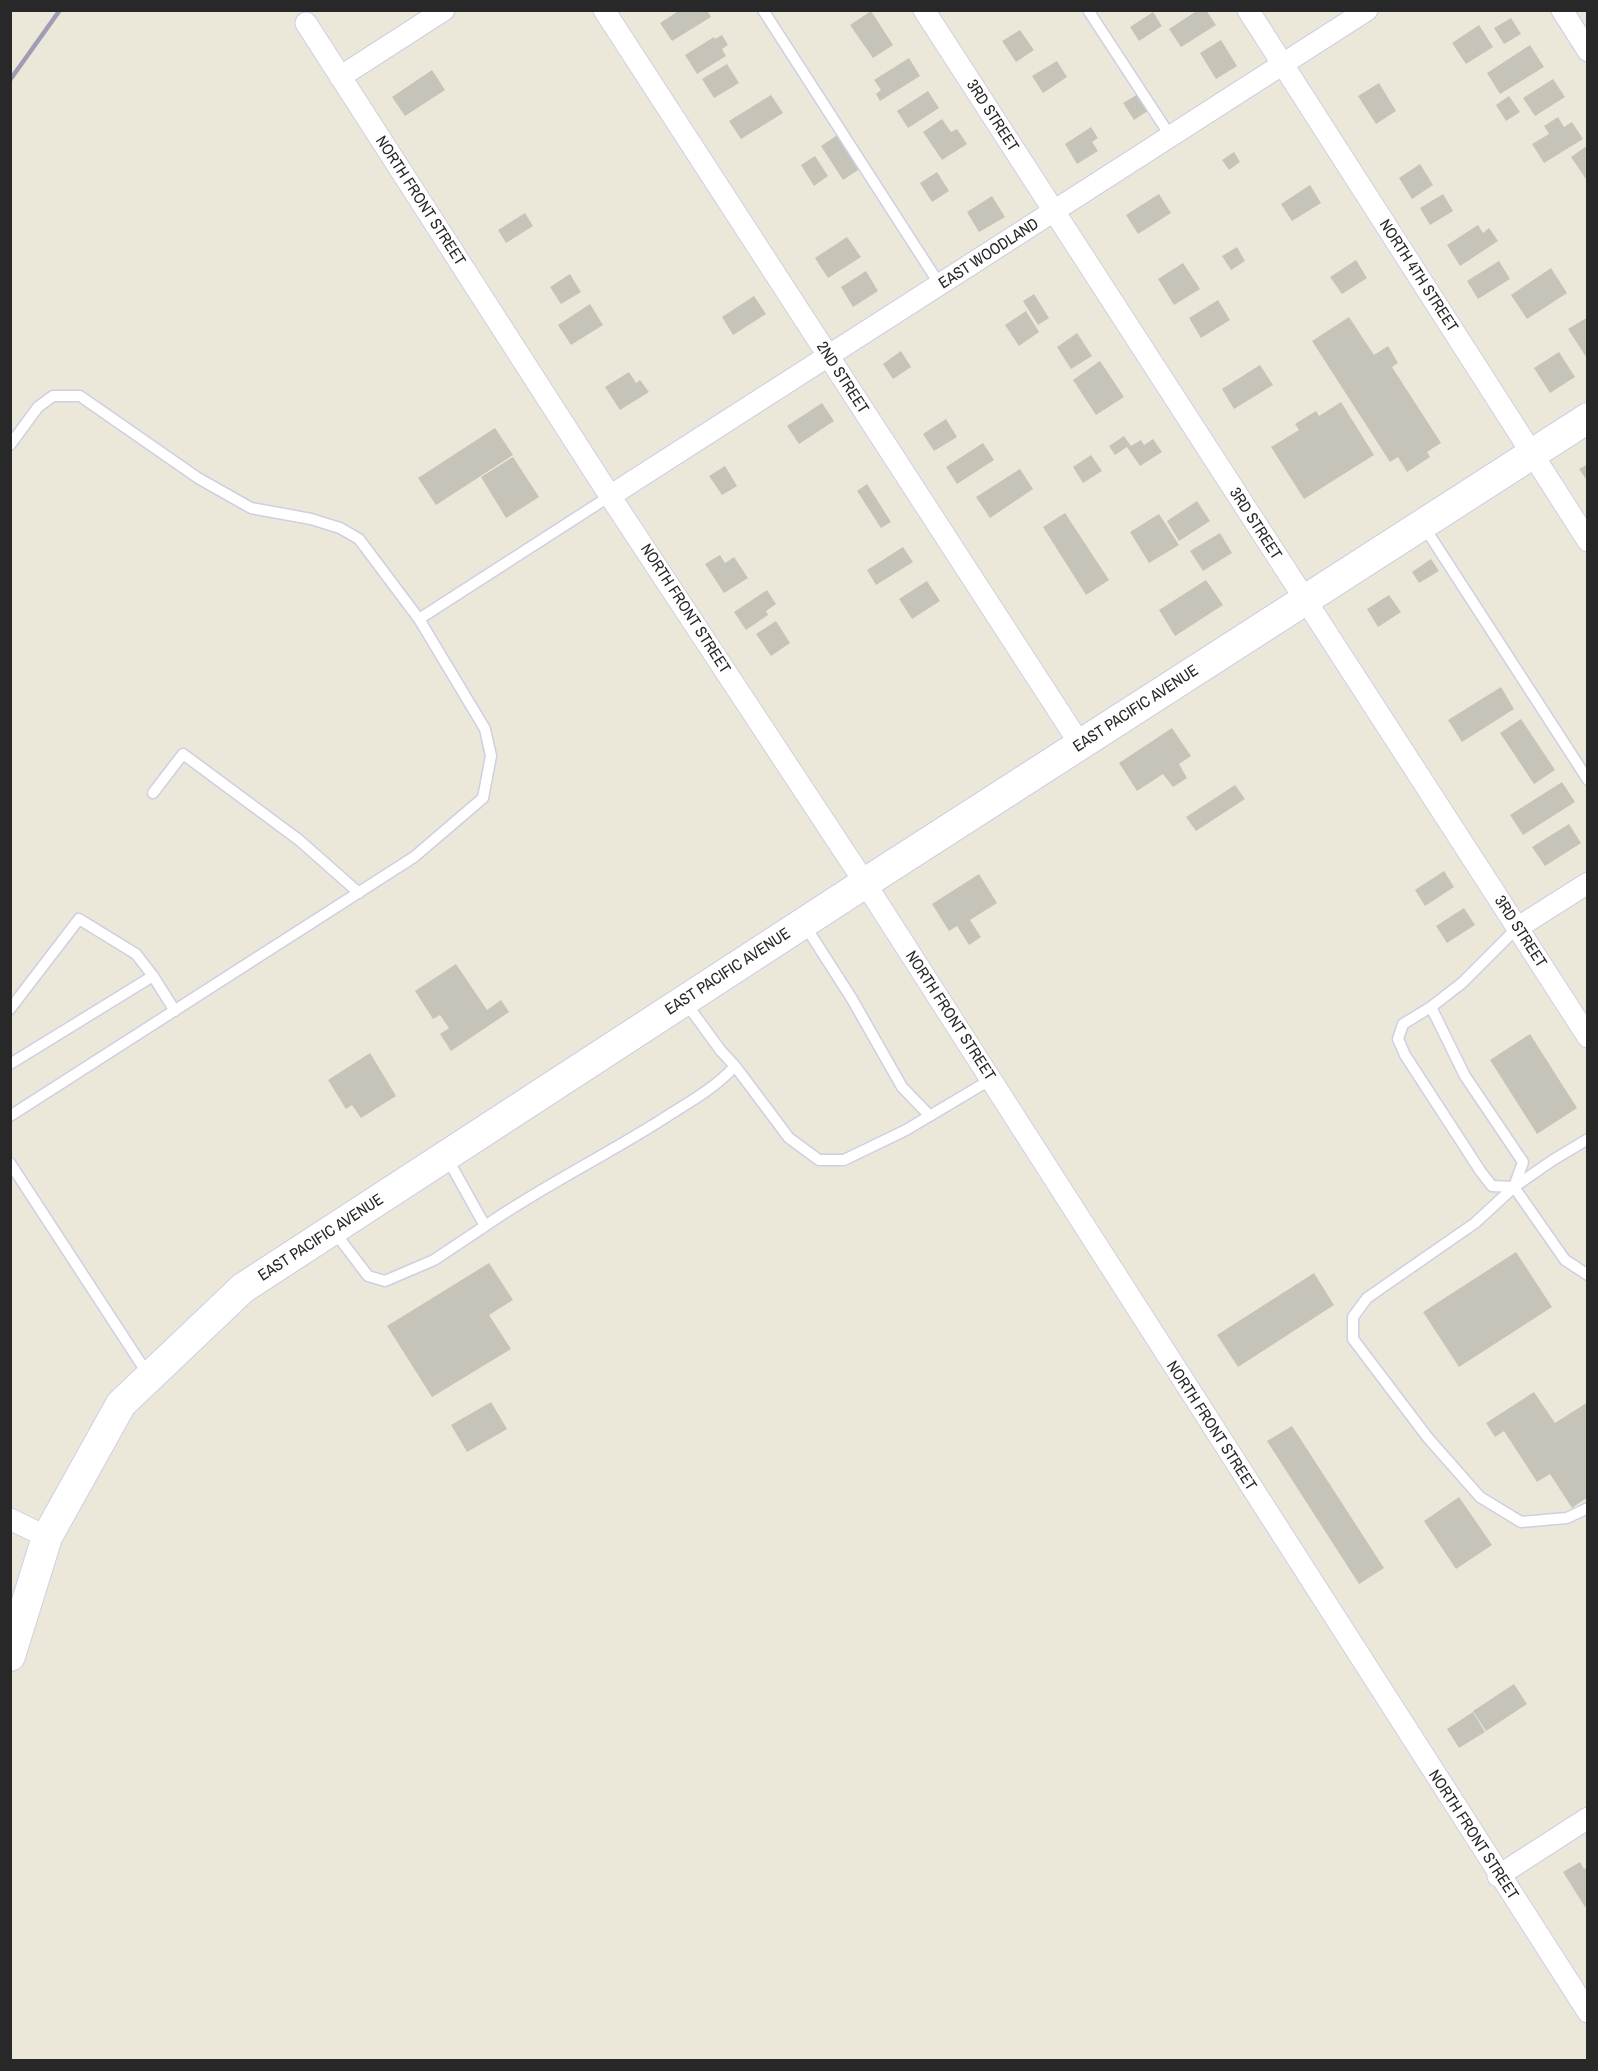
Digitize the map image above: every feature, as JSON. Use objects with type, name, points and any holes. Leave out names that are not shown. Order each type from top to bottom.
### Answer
[{"type":"main road","name":"EAST PACIFIC AVENUE","points":[[10,1656],[47,1537],[121,1404],[243,1288],[865,883],[1587,418]]},
{"type":"street","points":[[340,77],[444,10]]},
{"type":"street","name":"2ND STREET","points":[[604,10],[1080,744]]},
{"type":"street","name":"3RD STREET","points":[[924,10],[1587,1037]]},
{"type":"street","name":"NORTH 4TH STREET","points":[[1248,10],[1587,541]]},
{"type":"street","name":"EAST WOODLAND","points":[[610,496],[1367,10]]},
{"type":"street","points":[[1562,10],[1587,51]]},
{"type":"street","name":"NORTH FRONT STREET","points":[[306,23],[610,496],[865,883],[1587,2012]]},
{"type":"street","points":[[1517,928],[1587,883]]},
{"type":"street","points":[[10,1519],[47,1537]]},
{"type":"street","points":[[1498,1876],[1587,1818]]},
{"type":"lane","points":[[763,10],[940,285]]},
{"type":"lane","points":[[1088,10],[1172,136]]},
{"type":"lane","points":[[10,445],[38,408],[53,396],[80,396],[198,478],[251,508],[311,519],[340,528],[359,539],[419,619],[485,729],[491,756],[483,798],[414,857],[10,1116]]},
{"type":"lane","points":[[419,619],[610,496]]},
{"type":"lane","points":[[1422,524],[1587,780]]},
{"type":"lane","points":[[153,793],[183,754],[299,840],[359,893]]},
{"type":"lane","points":[[10,1009],[79,919],[136,954],[175,1011]]},
{"type":"lane","points":[[804,923],[852,999],[902,1087],[930,1116]]},
{"type":"lane","points":[[1517,928],[1462,983],[1431,1007],[1403,1024],[1398,1039],[1405,1055],[1492,1186],[1514,1188],[1565,1260],[1587,1275]]},
{"type":"lane","points":[[10,1064],[153,976]]},
{"type":"lane","points":[[684,1001],[789,1138],[819,1160],[843,1160],[906,1130],[990,1080]]},
{"type":"lane","points":[[1431,1007],[1465,1076],[1523,1162],[1514,1188]]},
{"type":"lane","points":[[333,1230],[368,1276],[385,1281],[434,1260],[510,1209],[633,1139],[721,1082],[735,1066]]},
{"type":"lane","points":[[1587,1139],[1514,1188],[1475,1223],[1367,1298],[1353,1317],[1353,1339],[1428,1438],[1480,1497],[1521,1522],[1567,1518],[1587,1508]]},
{"type":"lane","points":[[446,1156],[485,1226]]},
{"type":"lane","points":[[10,1163],[149,1377]]},
{"type":"building","points":[[680,10],[707,10],[711,17],[672,41],[660,23]]},
{"type":"building","points":[[1198,10],[1206,10],[1216,25],[1181,47],[1169,29]]},
{"type":"building","points":[[871,11],[893,45],[873,58],[850,25]]},
{"type":"building","points":[[1153,12],[1162,26],[1139,41],[1130,27]]},
{"type":"building","points":[[1511,18],[1521,34],[1504,44],[1494,28]]},
{"type":"building","points":[[1479,25],[1493,47],[1466,64],[1452,43]]},
{"type":"building","points":[[1020,30],[1034,50],[1016,62],[1002,41]]},
{"type":"building","points":[[722,35],[728,45],[722,49],[726,56],[697,74],[685,55],[714,37],[715,39]]},
{"type":"building","points":[[1221,40],[1237,66],[1216,79],[1200,53]]},
{"type":"building","points":[[1530,45],[1544,67],[1500,94],[1487,73]]},
{"type":"building","points":[[909,58],[920,76],[880,101],[876,94],[881,90],[874,80]]},
{"type":"building","points":[[1057,61],[1067,77],[1043,93],[1032,76]]},
{"type":"building","points":[[727,64],[739,83],[714,98],[702,79]]},
{"type":"building","points":[[432,70],[445,90],[405,116],[392,97]]},
{"type":"building","points":[[1553,79],[1565,97],[1535,116],[1523,98]]},
{"type":"building","points":[[1379,83],[1396,111],[1376,124],[1358,96]]},
{"type":"building","points":[[928,91],[939,108],[908,128],[897,111]]},
{"type":"building","points":[[1140,93],[1151,109],[1134,120],[1123,103]]},
{"type":"building","points":[[771,95],[783,113],[741,139],[729,121]]},
{"type":"building","points":[[1509,96],[1520,112],[1506,121],[1496,105]]},
{"type":"building","points":[[1558,117],[1564,127],[1572,122],[1583,139],[1544,163],[1532,144],[1549,134],[1544,126]]},
{"type":"building","points":[[942,119],[951,132],[957,129],[967,144],[942,160],[923,132]]},
{"type":"building","points":[[1091,127],[1098,138],[1092,142],[1098,151],[1077,164],[1065,144]]},
{"type":"building","points":[[839,134],[861,168],[843,180],[821,146]]},
{"type":"building","points":[[1588,145],[1588,182],[1571,157]]},
{"type":"building","points":[[1234,152],[1240,162],[1229,170],[1222,160]]},
{"type":"building","points":[[815,156],[828,176],[814,186],[801,165]]},
{"type":"building","points":[[1420,164],[1433,185],[1412,199],[1399,178]]},
{"type":"building","points":[[937,172],[949,191],[932,202],[920,183]]},
{"type":"building","points":[[1310,185],[1321,203],[1292,221],[1281,204]]},
{"type":"building","points":[[1159,194],[1171,213],[1138,234],[1126,215]]},
{"type":"building","points":[[1443,194],[1453,211],[1430,225],[1420,208]]},
{"type":"building","points":[[992,196],[1005,217],[979,232],[967,212]]},
{"type":"building","points":[[525,213],[533,226],[506,243],[498,230]]},
{"type":"building","points":[[1478,225],[1483,233],[1489,228],[1498,241],[1460,266],[1447,245]]},
{"type":"building","points":[[847,237],[861,257],[828,278],[815,258]]},
{"type":"building","points":[[1237,247],[1245,261],[1231,270],[1222,256]]},
{"type":"building","points":[[1356,260],[1367,278],[1342,294],[1330,277]]},
{"type":"building","points":[[1499,261],[1510,279],[1478,299],[1467,281]]},
{"type":"building","points":[[1183,263],[1200,289],[1174,305],[1158,279]]},
{"type":"building","points":[[1551,268],[1567,293],[1527,319],[1511,295]]},
{"type":"building","points":[[866,271],[878,291],[853,307],[841,287]]},
{"type":"building","points":[[570,274],[581,292],[561,304],[550,287]]},
{"type":"building","points":[[1034,294],[1049,318],[1038,325],[1023,301]]},
{"type":"building","points":[[754,296],[766,314],[733,335],[722,317]]},
{"type":"building","points":[[1218,300],[1230,320],[1201,338],[1189,318]]},
{"type":"building","points":[[590,304],[603,325],[571,345],[558,325]]},
{"type":"building","points":[[1026,311],[1039,332],[1019,346],[1005,325]]},
{"type":"building","points":[[1349,317],[1374,355],[1388,346],[1398,363],[1392,367],[1441,443],[1427,452],[1430,457],[1407,472],[1398,457],[1390,462],[1312,341]]},
{"type":"building","points":[[1588,317],[1588,360],[1568,329]]},
{"type":"building","points":[[1077,333],[1092,356],[1071,369],[1057,347]]},
{"type":"building","points":[[901,351],[911,367],[893,379],[883,364]]},
{"type":"building","points":[[1559,352],[1575,377],[1550,393],[1534,368]]},
{"type":"building","points":[[1100,361],[1124,397],[1096,415],[1073,380]]},
{"type":"building","points":[[1260,365],[1273,385],[1234,409],[1222,389]]},
{"type":"building","points":[[629,372],[636,383],[640,380],[649,392],[620,410],[605,387]]},
{"type":"building","points":[[1341,402],[1374,455],[1304,499],[1271,447],[1299,430],[1295,424],[1316,411],[1319,416]]},
{"type":"building","points":[[822,403],[834,421],[799,444],[787,426]]},
{"type":"building","points":[[946,419],[957,437],[934,451],[923,434]]},
{"type":"building","points":[[495,428],[513,455],[436,505],[418,478]]},
{"type":"building","points":[[1124,436],[1131,446],[1141,440],[1144,445],[1153,439],[1162,452],[1140,466],[1127,447],[1115,455],[1109,446]]},
{"type":"building","points":[[983,443],[994,460],[957,484],[946,467]]},
{"type":"building","points":[[1091,455],[1102,471],[1083,483],[1073,467]]},
{"type":"building","points":[[513,457],[539,497],[506,518],[481,477]]},
{"type":"building","points":[[1588,464],[1588,482],[1579,469]]},
{"type":"building","points":[[725,466],[737,486],[722,495],[709,476]]},
{"type":"building","points":[[1020,469],[1033,489],[990,518],[976,497]]},
{"type":"building","points":[[867,484],[891,522],[881,528],[857,491]]},
{"type":"building","points":[[1197,501],[1210,521],[1179,541],[1167,521]]},
{"type":"building","points":[[1065,513],[1109,580],[1086,595],[1043,527]]},
{"type":"building","points":[[1159,514],[1179,545],[1149,563],[1130,532]]},
{"type":"building","points":[[1220,533],[1232,553],[1203,571],[1190,551]]},
{"type":"building","points":[[903,547],[913,562],[876,585],[867,570]]},
{"type":"building","points":[[720,555],[725,563],[734,557],[748,578],[724,593],[705,564]]},
{"type":"building","points":[[1431,559],[1439,571],[1419,583],[1412,572]]},
{"type":"building","points":[[1206,580],[1223,605],[1175,636],[1159,610]]},
{"type":"building","points":[[927,581],[940,601],[912,619],[899,599]]},
{"type":"building","points":[[767,590],[776,604],[766,611],[768,615],[746,630],[734,612]]},
{"type":"building","points":[[1389,595],[1401,612],[1378,627],[1367,609]]},
{"type":"building","points":[[776,621],[790,643],[771,656],[756,634]]},
{"type":"building","points":[[1501,687],[1514,709],[1462,742],[1448,720]]},
{"type":"building","points":[[1521,719],[1555,770],[1534,784],[1500,733]]},
{"type":"building","points":[[1172,728],[1191,756],[1179,764],[1187,778],[1173,787],[1163,774],[1137,791],[1119,763]]},
{"type":"building","points":[[1562,782],[1575,802],[1523,835],[1510,815]]},
{"type":"building","points":[[1235,785],[1245,799],[1196,831],[1186,817]]},
{"type":"building","points":[[1569,824],[1581,843],[1545,866],[1532,847]]},
{"type":"building","points":[[1444,871],[1454,887],[1425,906],[1415,890]]},
{"type":"building","points":[[979,874],[997,903],[970,920],[981,937],[969,945],[957,926],[949,931],[932,904]]},
{"type":"building","points":[[1464,908],[1475,925],[1447,943],[1436,926]]},
{"type":"building","points":[[456,964],[487,1010],[501,1000],[509,1012],[451,1051],[440,1034],[449,1028],[440,1015],[433,1019],[415,991]]},
{"type":"building","points":[[1530,1034],[1577,1108],[1537,1134],[1490,1060]]},
{"type":"building","points":[[370,1053],[396,1096],[361,1118],[352,1105],[346,1109],[328,1080]]},
{"type":"building","points":[[1516,1252],[1552,1307],[1459,1367],[1423,1312]]},
{"type":"building","points":[[489,1263],[513,1300],[489,1315],[511,1349],[432,1397],[387,1326]]},
{"type":"building","points":[[1314,1273],[1334,1305],[1238,1367],[1217,1335]]},
{"type":"building","points":[[1534,1392],[1555,1423],[1588,1402],[1588,1497],[1572,1508],[1550,1474],[1537,1482],[1504,1431],[1495,1437],[1486,1423]]},
{"type":"building","points":[[491,1402],[507,1429],[467,1452],[451,1425]]},
{"type":"building","points":[[1292,1426],[1384,1568],[1359,1584],[1267,1441]]},
{"type":"building","points":[[1459,1497],[1492,1545],[1456,1569],[1424,1521]]},
{"type":"building","points":[[1514,1684],[1527,1704],[1486,1731],[1473,1711]]},
{"type":"building","points":[[1473,1712],[1485,1732],[1459,1748],[1447,1729]]},
{"type":"building","points":[[1580,1862],[1584,1869],[1588,1867],[1588,1905],[1585,1907],[1563,1872]]},
{"type":"railway","points":[[10,80],[60,10]]}]
